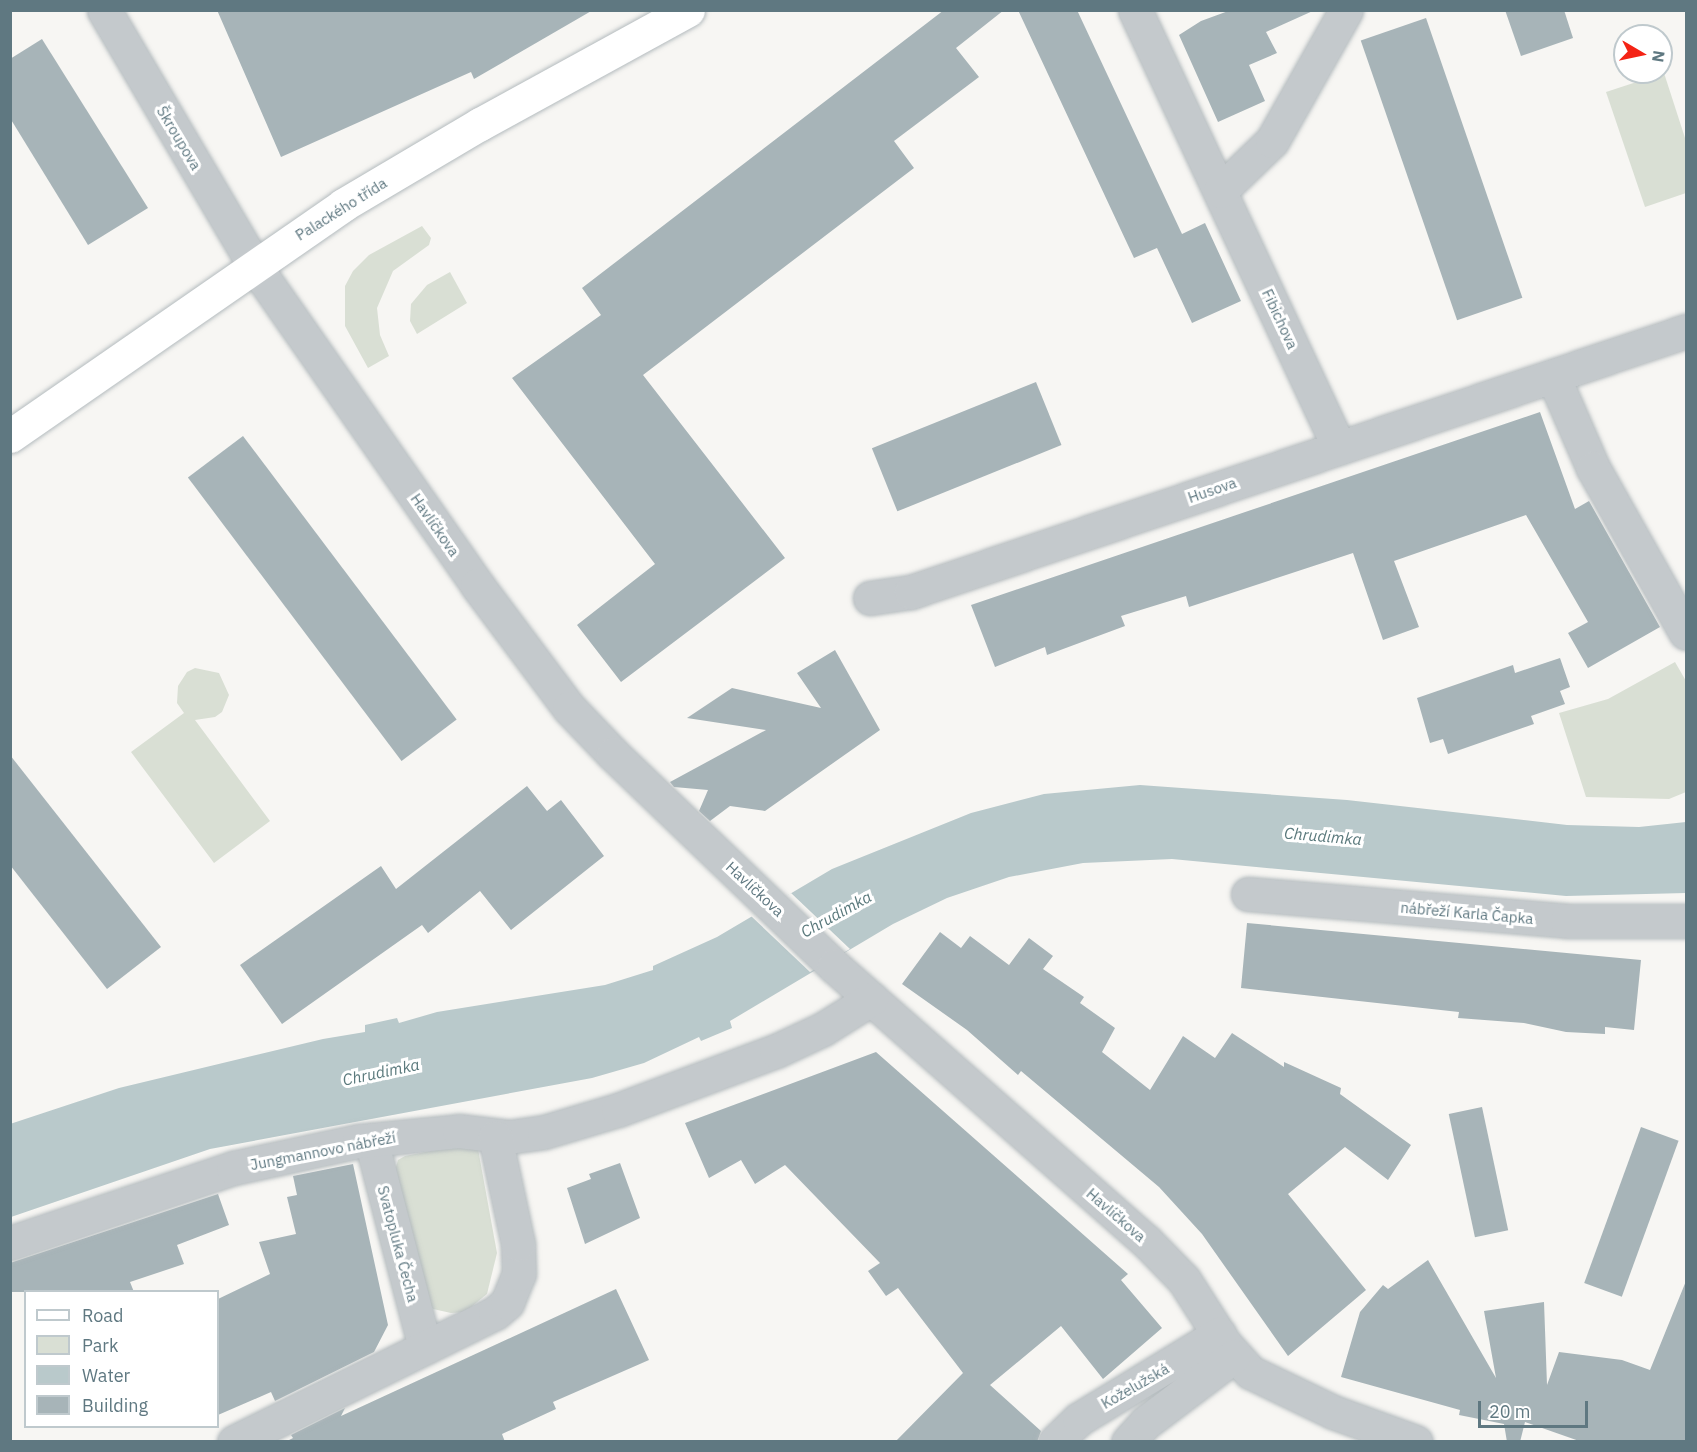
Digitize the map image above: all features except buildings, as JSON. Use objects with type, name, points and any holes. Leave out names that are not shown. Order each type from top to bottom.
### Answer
[{"type":"main road","name":"Palackého třída","points":[[10,436],[343,205],[471,130],[688,10]]},
{"type":"street","name":"Škroupova","points":[[104,10],[254,265]]},
{"type":"street","name":"Fibichova","points":[[1135,10],[1339,447]]},
{"type":"street","points":[[1220,191],[1254,162],[1272,141],[1346,10]]},
{"type":"street","name":"Havlíčkova","points":[[254,265],[477,585],[569,708],[829,961],[1146,1241],[1184,1281],[1227,1345],[1250,1372],[1333,1412],[1416,1442]]},
{"type":"street","name":"Husova","points":[[870,598],[911,592],[1686,331]]},
{"type":"street","points":[[1553,376],[1593,468],[1686,633]]},
{"type":"street","name":"nábřeží Karla Čapka","points":[[1248,894],[1567,921],[1686,921]]},
{"type":"street","name":"Jungmannovo nábřeží","points":[[10,1243],[233,1168],[371,1140],[459,1131],[495,1137],[544,1132],[676,1089],[806,1038],[871,999]]},
{"type":"street","points":[[234,1442],[495,1313],[516,1288],[518,1244],[495,1137]]},
{"type":"street","name":"Svatopluka Čecha","points":[[371,1140],[425,1347]]},
{"type":"street","name":"Koželužská","points":[[1054,1442],[1079,1419],[1227,1345]]},
{"type":"street","name":"Koželužská","points":[[1128,1442],[1227,1345]]},
{"type":"green space","points":[[1630,84],[1668,84],[1686,141],[1686,193],[1645,207],[1606,92]]},
{"type":"green space","points":[[422,226],[431,238],[429,245],[393,271],[377,308],[380,335],[389,356],[368,368],[345,326],[345,286],[353,271],[369,255]]},
{"type":"green space","points":[[450,272],[467,303],[417,334],[410,321],[411,304],[427,285]]},
{"type":"green space","points":[[1675,662],[1686,681],[1686,792],[1669,799],[1586,797],[1559,713],[1608,699]]},
{"type":"green space","points":[[195,668],[219,673],[229,695],[222,712],[215,717],[195,720],[270,821],[214,863],[131,752],[184,713],[177,703],[178,686],[187,672]]},
{"type":"green space","points":[[466,1144],[478,1149],[497,1253],[487,1294],[465,1312],[451,1313],[433,1309],[419,1289],[395,1170],[398,1160],[405,1156]]},
{"type":"water","name":"Chrudimka","points":[[1140,785],[1347,800],[1567,825],[1639,827],[1686,822],[1686,893],[1566,896],[1172,859],[1083,863],[1009,877],[947,898],[893,924],[730,1021],[732,1028],[701,1041],[699,1037],[644,1063],[592,1078],[210,1149],[11,1217],[10,1124],[119,1088],[323,1039],[365,1032],[365,1025],[397,1018],[399,1023],[437,1012],[605,985],[653,970],[653,966],[717,937],[832,869],[971,813],[1044,794]]},
{"type":"pier","points":[[791,893],[850,949],[810,972],[751,916]]}]
